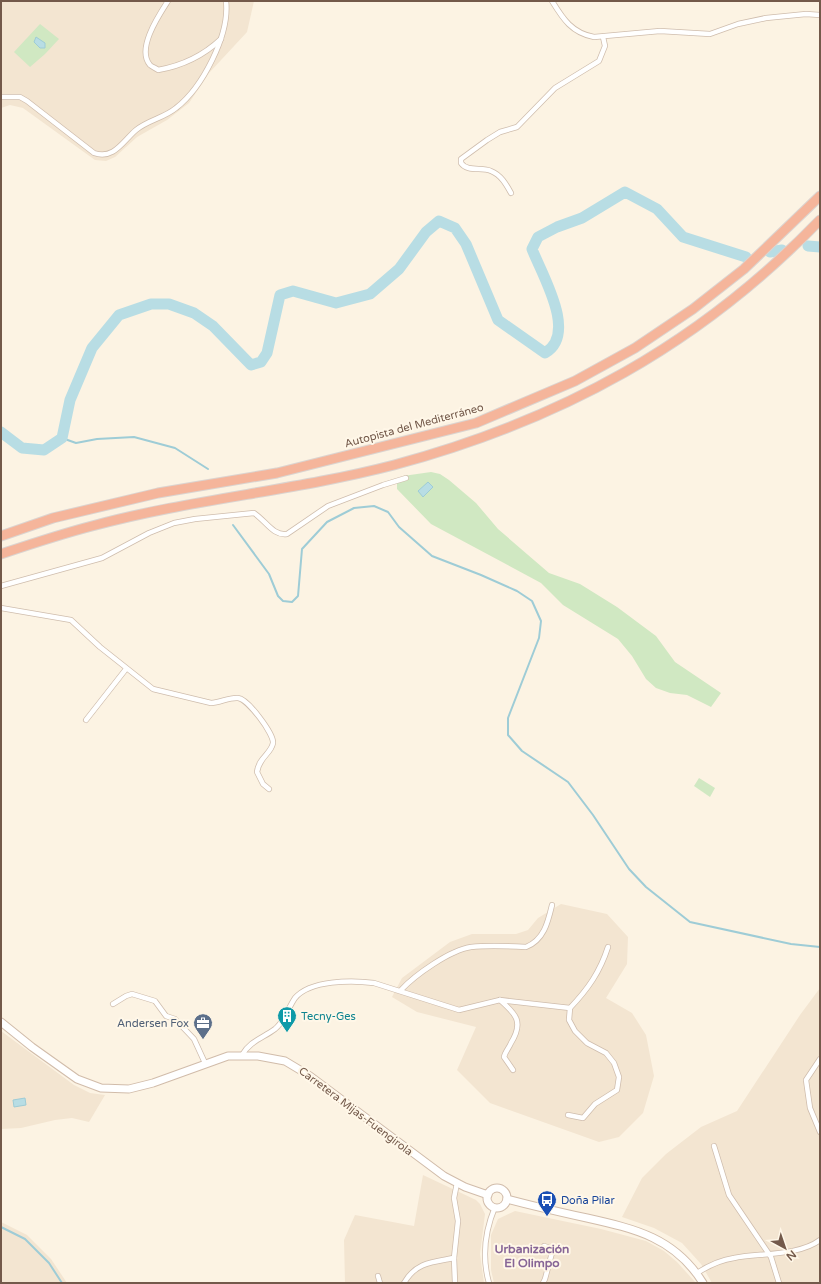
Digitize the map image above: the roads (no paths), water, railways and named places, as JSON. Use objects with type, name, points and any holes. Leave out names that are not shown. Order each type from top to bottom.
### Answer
[{"type":"highway","name":"Autopista del Mediterráneo","points":[[1,536],[53,518],[158,493],[277,473],[483,420],[575,382],[635,348],[693,309],[744,269],[820,196]]},
{"type":"highway","points":[[1,554],[92,525],[392,465],[482,439],[572,401],[634,369],[708,319],[768,270],[820,220]]},
{"type":"main road","name":"Carretera Mijas-Fuengirola","points":[[1,1022],[32,1047],[77,1079],[101,1088],[128,1089],[141,1086],[228,1056],[242,1055],[273,1058],[298,1068],[428,1165],[457,1183],[488,1195]]},
{"type":"main road","points":[[501,1189],[506,1193],[507,1199],[501,1207],[495,1207],[490,1204],[488,1195],[492,1190],[501,1189]]},
{"type":"main road","points":[[507,1199],[623,1226],[647,1234],[674,1250],[697,1273],[703,1283]]},
{"type":"street","points":[[168,1],[156,20],[146,45],[146,55],[150,65],[158,70],[172,68],[213,46],[222,38]]},
{"type":"street","points":[[1,97],[20,97],[27,101],[94,153],[104,156],[116,150],[145,124],[164,116],[184,101],[212,60],[222,38],[226,1]]},
{"type":"street","points":[[552,1],[562,18],[574,30],[586,35],[603,37],[660,31],[710,34],[738,24],[766,18],[806,14],[820,15]]},
{"type":"street","points":[[511,193],[505,183],[492,171],[466,168],[461,163],[461,159],[500,132],[517,127],[555,88],[599,61],[605,46],[603,37]]},
{"type":"street","points":[[1,586],[102,558],[149,533],[174,524],[195,519],[254,514],[275,532],[281,535],[287,534],[328,506],[406,478]]},
{"type":"street","points":[[1,608],[71,620],[126,669],[154,689],[211,703],[240,698],[250,704],[273,739],[273,744],[261,759],[257,772],[263,784],[269,789]]},
{"type":"street","points":[[86,720],[126,669]]},
{"type":"street","points":[[401,990],[418,974],[460,950],[470,947],[526,947],[533,944],[539,939],[547,926],[552,905]]},
{"type":"street","points":[[568,1115],[583,1118],[595,1104],[617,1090],[620,1081],[614,1063],[610,1057],[587,1044],[569,1020],[570,1008],[583,995],[597,975],[608,947]]},
{"type":"street","points":[[242,1055],[251,1043],[280,1024],[295,999],[306,990],[335,982],[361,981],[401,990],[420,999],[459,1010],[500,1000],[570,1008]]},
{"type":"street","points":[[113,1004],[132,994],[155,1001],[166,1016],[176,1020],[194,1039],[205,1063]]},
{"type":"street","points":[[500,1000],[512,1011],[518,1021],[516,1033],[504,1057],[513,1070]]},
{"type":"street","points":[[820,1058],[806,1080],[810,1108],[820,1132]]},
{"type":"street","points":[[714,1146],[729,1195],[768,1253],[773,1263],[779,1283]]},
{"type":"street","points":[[454,1283],[454,1258],[458,1221],[454,1198],[457,1183]]},
{"type":"street","points":[[489,1283],[485,1260],[485,1246],[490,1219],[495,1207]]},
{"type":"street","points":[[697,1273],[711,1265],[732,1258],[808,1247],[820,1240]]},
{"type":"street","points":[[543,1283],[552,1253]]},
{"type":"street","points":[[404,1283],[413,1270],[423,1264],[454,1258]]},
{"type":"street","points":[[378,1276],[380,1283]]},
{"type":"water","points":[[36,37],[45,43],[45,48],[40,48],[34,42]]},
{"type":"water","points":[[428,482],[433,487],[423,497],[418,491]]},
{"type":"water","points":[[25,1098],[26,1105],[14,1107],[13,1100]]},
{"type":"waterway","points":[[1,432],[22,448],[44,450],[62,438],[70,400],[92,348],[119,315],[151,304],[169,304],[194,313],[213,326],[251,365],[261,362],[267,353],[280,295],[293,291],[336,303],[370,294],[399,269],[426,232],[439,221],[455,228],[466,244],[498,320],[545,353],[554,344],[558,332],[558,319],[555,304],[532,249],[538,237],[557,227],[582,218],[625,192],[657,209],[683,237],[746,257]]},
{"type":"waterway","points":[[808,246],[820,247]]},
{"type":"waterway","points":[[770,252],[782,250]]},
{"type":"waterway","points":[[62,438],[76,443],[97,439],[134,437],[175,448],[208,469]]},
{"type":"waterway","points":[[233,525],[269,574],[278,596],[283,601],[292,602],[298,596],[302,549],[327,522],[354,508],[374,506],[388,512],[399,527],[432,556],[517,591],[532,601],[541,621],[539,638],[508,718],[508,735],[522,751],[568,782],[593,815],[629,869],[646,887],[690,922],[791,944],[820,947]]},
{"type":"waterway","points":[[1,1227],[25,1239],[49,1263],[62,1283]]},
{"type":"place","name":"Tecny-Ges","points":[[287,1033]]},
{"type":"place","name":"Andersen Fox","points":[[203,1040]]},
{"type":"place","name":"Doña Pilar","points":[[547,1217]]},
{"type":"district","name":"Urbanización El Olimpo","points":[[532,1256]]}]
